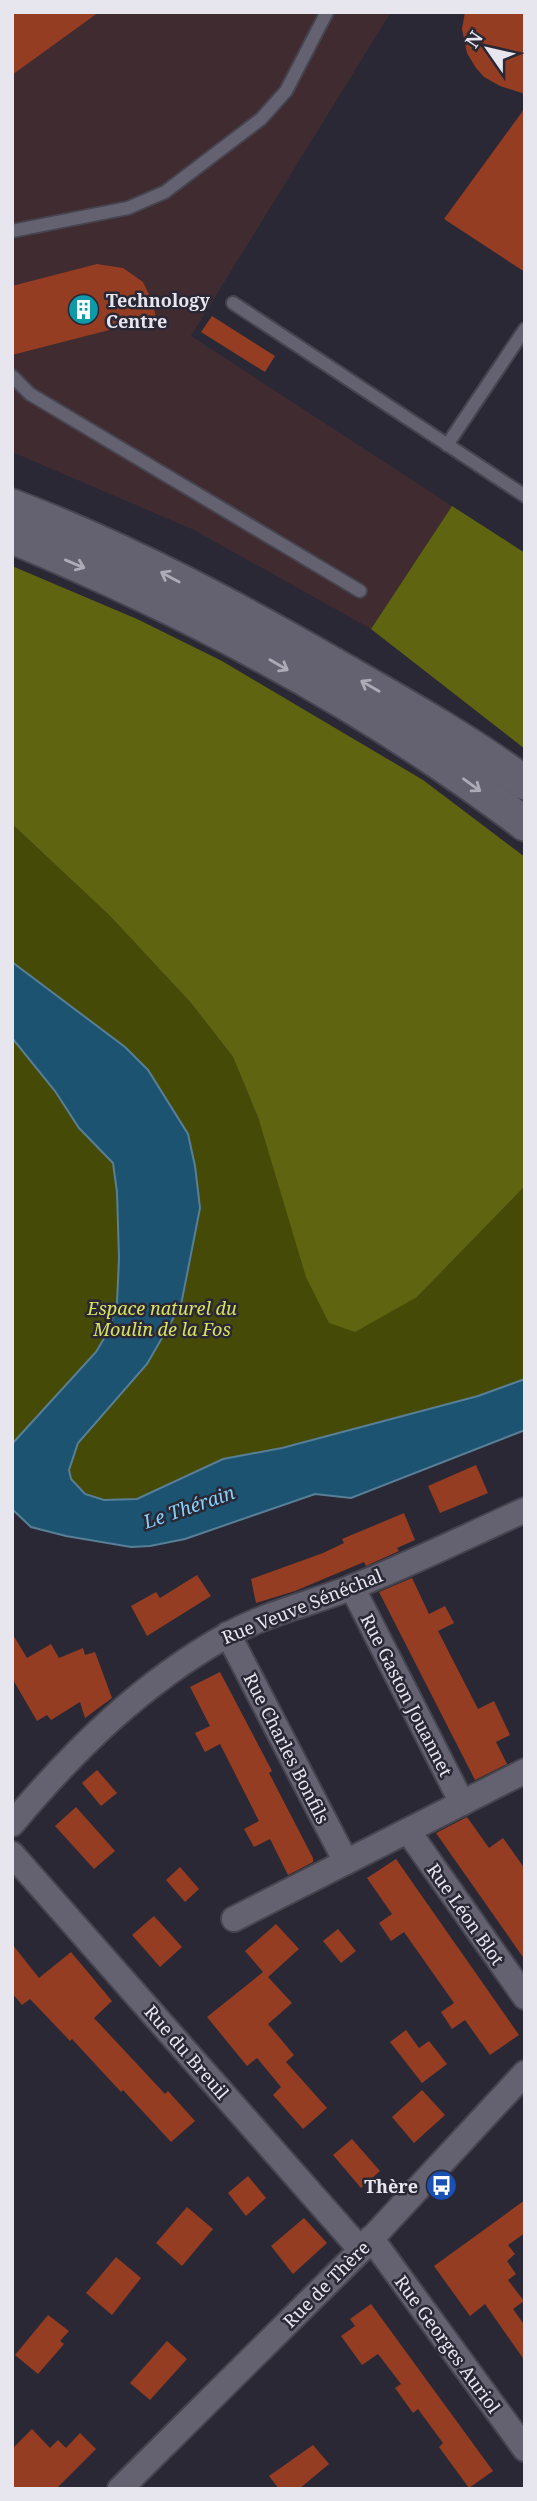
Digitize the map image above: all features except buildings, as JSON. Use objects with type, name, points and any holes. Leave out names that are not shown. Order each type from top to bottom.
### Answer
[{"type":"main road","points":[[12,506],[115,550],[256,622],[429,720],[525,783]]},
{"type":"main road","points":[[12,537],[146,596],[261,654],[394,732],[525,824]]},
{"type":"street","name":"Rue Veuve Sénéchal","points":[[12,1824],[51,1777],[86,1741],[171,1671],[228,1634],[352,1587],[525,1510]]},
{"type":"street","name":"Rue Gaston Jouannet","points":[[352,1587],[462,1803]]},
{"type":"street","name":"Rue Charles Bonfils","points":[[228,1634],[346,1862]]},
{"type":"street","points":[[234,1919],[525,1771]]},
{"type":"street","name":"Rue Léon Blot","points":[[408,1831],[525,1997]]},
{"type":"street","name":"Rue du Breuil","points":[[12,1854],[366,2244]]},
{"type":"street","name":"Rue de Thère","points":[[120,2489],[366,2244],[525,2073]]},
{"type":"street","name":"Rue Georges Auriol","points":[[366,2244],[525,2449]]},
{"type":"lane","points":[[12,231],[128,208],[165,192],[261,119],[286,91],[327,12]]},
{"type":"lane","points":[[233,303],[525,496]]},
{"type":"lane","points":[[447,445],[525,329]]},
{"type":"lane","points":[[12,376],[30,394],[360,591]]},
{"type":"shaded area","points":[[12,12],[391,12],[191,336],[452,506],[371,629],[194,530],[12,452]]},
{"type":"shaded area","points":[[452,506],[525,553],[525,749],[371,629]]},
{"type":"shaded area","points":[[12,566],[137,619],[222,661],[423,780],[525,857],[525,1186],[417,1297],[355,1332],[329,1323],[306,1277],[259,1120],[233,1057],[191,1003],[110,916],[12,824]]},
{"type":"green space","name":"Espace naturel du Moulin de la Fos","points":[[12,824],[110,916],[191,1003],[233,1057],[259,1120],[417,1297],[525,1186],[525,1379],[478,1396],[282,1448],[223,1459],[137,1499],[104,1500],[85,1494],[71,1478],[69,1470],[77,1443],[12,1446]]},
{"type":"water","name":"Le Thérain","points":[[12,962],[125,1047],[148,1070],[188,1134],[195,1166],[200,1208],[181,1305],[147,1364],[78,1443],[69,1470],[71,1479],[85,1494],[104,1500],[137,1499],[223,1459],[282,1448],[478,1396],[525,1379],[525,1430],[351,1498],[315,1494],[185,1539],[150,1546],[131,1547],[31,1527],[12,1509],[12,1444],[96,1352],[109,1330],[117,1303],[117,1192],[113,1163],[79,1128],[55,1091],[12,1038]]},
{"type":"place","name":"Technology Centre","points":[[83,310]]},
{"type":"place","name":"Thère","points":[[441,2186]]}]
